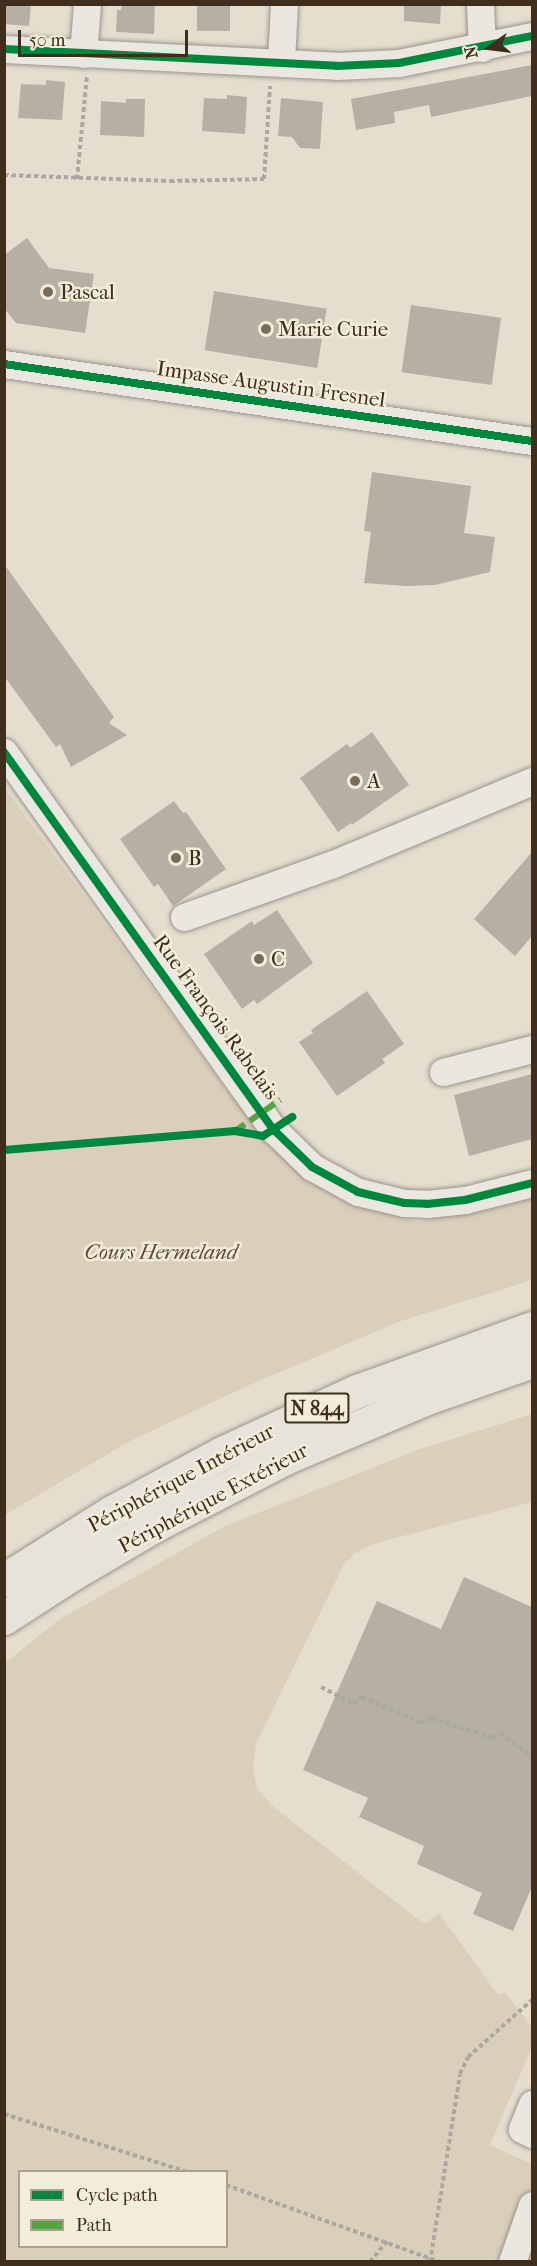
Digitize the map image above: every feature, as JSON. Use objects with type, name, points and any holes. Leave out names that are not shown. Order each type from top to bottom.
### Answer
[{"type":"highway","name":"Périphérique Intérieur","points":[[4,1580],[112,1512],[222,1453],[366,1387],[532,1328]]},
{"type":"highway","name":"Périphérique Extérieur","points":[[4,1618],[72,1574],[157,1524],[268,1466],[406,1406],[532,1361]]},
{"type":"street","points":[[86,54],[87,4]]},
{"type":"street","points":[[276,61],[284,4]]},
{"type":"street","points":[[480,4],[482,48]]},
{"type":"street","points":[[4,49],[276,61],[337,66],[399,63],[482,48],[532,36]]},
{"type":"street","name":"Impasse Augustin Fresnel","points":[[4,364],[532,441]]},
{"type":"street","name":"Rue François Rabelais","points":[[4,752],[274,1130],[312,1167],[358,1192],[381,1199],[428,1204],[465,1200],[532,1183]]},
{"type":"street","points":[[184,917],[333,864],[532,781]]},
{"type":"street","points":[[443,1072],[532,1049]]},
{"type":"street","points":[[532,2104],[522,2129],[532,2134]]},
{"type":"street","points":[[512,2262],[532,2205]]},
{"type":"path","points":[[76,179],[86,54]]},
{"type":"path","points":[[4,175],[76,179],[264,179],[276,61]]},
{"type":"path","points":[[321,1687],[353,1702],[362,1697],[421,1723],[431,1718],[492,1738],[501,1733],[532,1757]]},
{"type":"path","points":[[430,2260],[460,2074],[468,2057],[532,2000]]},
{"type":"path","points":[[4,2114],[182,2170]]},
{"type":"path","points":[[228,2186],[387,2241],[430,2260],[440,2262]]},
{"type":"path","points":[[370,2262],[387,2241]]},
{"type":"green space","name":"Cours Hermeland","points":[[4,787],[230,1094],[298,1168],[339,1199],[417,1222],[532,1196],[532,1280],[401,1321],[247,1386],[128,1442],[5,1515]]},
{"type":"green space","points":[[532,1414],[532,1502],[373,1544],[355,1553],[344,1564],[256,1744],[253,1768],[257,1789],[275,1808],[424,1924],[439,1913],[498,1995],[505,1992],[532,2027],[532,2047],[490,2145],[532,2164],[532,2261],[5,2262],[5,1663],[60,1619],[225,1526],[420,1449]]},
{"type":"building","points":[[4,4],[31,4],[29,26],[4,24]]},
{"type":"building","points":[[122,4],[155,4],[154,34],[116,32],[117,10],[121,10]]},
{"type":"building","points":[[197,4],[230,4],[230,31],[197,31]]},
{"type":"building","points":[[404,4],[441,4],[440,24],[404,21]]},
{"type":"building","points":[[532,65],[532,96],[431,117],[429,105],[394,112],[395,123],[356,130],[351,99]]},
{"type":"building","points":[[46,80],[65,82],[62,120],[18,118],[21,84],[46,85]]},
{"type":"building","points":[[227,95],[247,97],[245,134],[202,131],[204,98],[227,99]]},
{"type":"building","points":[[281,98],[323,102],[320,149],[300,148],[292,137],[278,136]]},
{"type":"building","points":[[126,99],[145,99],[144,137],[100,135],[101,101],[126,103]]},
{"type":"building","name":"Pascal","points":[[27,238],[49,268],[94,274],[85,333],[16,323],[4,308],[4,255]]},
{"type":"building","name":"Marie Curie","points":[[214,291],[327,309],[317,368],[205,350]]},
{"type":"building","points":[[411,305],[501,318],[492,385],[402,372]]},
{"type":"building","points":[[372,472],[471,486],[464,533],[495,537],[490,572],[435,585],[406,586],[364,583],[371,532],[364,531]]},
{"type":"building","points":[[4,564],[114,717],[109,723],[127,735],[71,767],[60,744],[56,747],[4,676]]},
{"type":"building","name":"A","points":[[372,732],[409,785],[352,825],[351,823],[338,832],[300,778],[347,744],[350,748]]},
{"type":"building","name":"B","points":[[174,801],[183,813],[186,812],[226,869],[173,906],[158,884],[154,887],[120,839]]},
{"type":"building","points":[[532,852],[532,936],[515,956],[474,919]]},
{"type":"building","name":"C","points":[[277,910],[313,963],[257,1004],[254,1000],[242,1009],[204,954],[252,921],[254,925]]},
{"type":"building","points":[[367,991],[404,1044],[382,1059],[385,1063],[337,1096],[299,1042],[313,1033],[311,1030]]},
{"type":"building","points":[[532,1074],[532,1139],[469,1156],[454,1095]]},
{"type":"building","points":[[464,1577],[532,1607],[532,1887],[513,1931],[473,1914],[482,1893],[417,1864],[424,1846],[359,1817],[368,1798],[303,1770],[377,1601],[441,1629]]},
{"type":"marked path","points":[[235,1131],[280,1100]]},
{"type":"cycle path","points":[[4,49],[337,66],[399,63],[532,36]]},
{"type":"cycle path","points":[[4,364],[532,441]]},
{"type":"cycle path","points":[[4,752],[274,1130],[312,1167],[358,1192],[404,1203],[427,1204],[465,1200],[532,1183]]},
{"type":"cycle path","points":[[4,1150],[235,1131],[263,1136],[292,1117]]},
{"type":"place","name":"Pascal","points":[[48,292]]},
{"type":"place","name":"Marie Curie","points":[[266,329]]},
{"type":"place","name":"A","points":[[355,781]]},
{"type":"place","name":"B","points":[[176,858]]},
{"type":"place","name":"C","points":[[259,959]]}]
